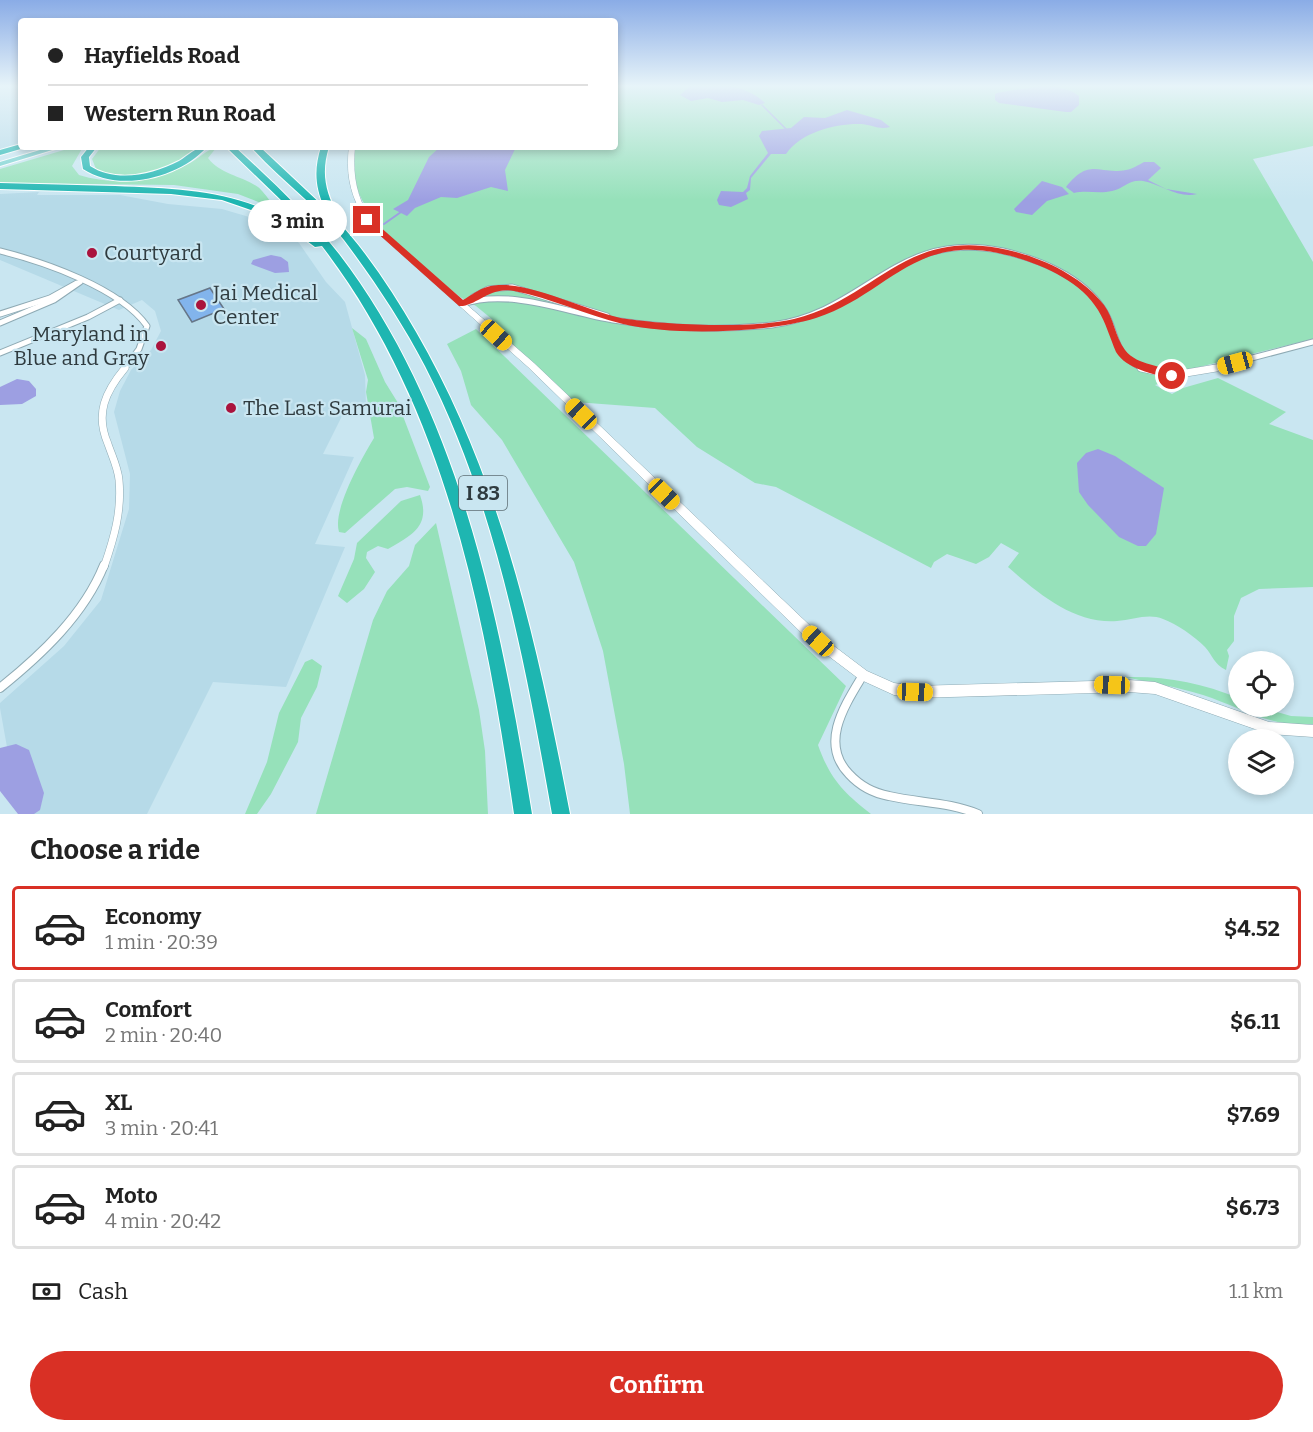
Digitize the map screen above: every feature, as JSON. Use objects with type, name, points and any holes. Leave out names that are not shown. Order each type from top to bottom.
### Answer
[{"type":"highway","points":[[0,155],[18,149]]},
{"type":"highway","points":[[91,150],[86,157],[86,167],[98,175],[117,178],[144,176],[168,169],[188,160],[199,150]]},
{"type":"highway","points":[[228,150],[255,170]]},
{"type":"highway","name":"I 83","points":[[233,150],[292,206],[336,259],[374,315],[400,365],[449,484],[495,652],[523,814]]},
{"type":"highway","name":"I 83","points":[[258,150],[312,199],[344,234],[378,279],[409,327],[447,403],[477,476],[511,576],[528,641],[561,814]]},
{"type":"highway","points":[[324,150],[319,168],[321,190],[344,234]]},
{"type":"highway","points":[[0,186],[179,190],[226,197],[255,205],[280,217],[309,237],[330,259],[336,259]]},
{"type":"main road","points":[[0,155],[22,150]]},
{"type":"main road","points":[[0,164],[48,150]]},
{"type":"street","points":[[352,150],[352,181],[367,220],[531,365],[791,616],[863,675],[894,689],[915,692],[1095,685],[1155,688],[1269,728],[1313,731]]},
{"type":"street","points":[[462,304],[480,298],[497,297],[624,321],[729,327],[793,322],[830,310],[916,256],[938,250],[964,248],[1015,254],[1062,273],[1102,307],[1122,353],[1139,366],[1161,374],[1182,376],[1313,342]]},
{"type":"street","points":[[0,251],[120,300],[139,312],[147,326],[139,349],[107,392],[101,413],[101,425],[119,478],[120,501],[112,542],[99,575],[81,608],[45,650],[0,688]]},
{"type":"street","points":[[0,323],[52,299],[80,282]]},
{"type":"street","points":[[462,304],[488,289],[512,287],[624,321]]},
{"type":"street","points":[[0,314],[52,299]]},
{"type":"street","points":[[0,353],[88,317],[120,300]]},
{"type":"street","points":[[863,675],[838,717],[834,730],[834,745],[838,761],[848,776],[871,795],[883,799],[956,807],[978,814]]},
{"type":"shaded area","points":[[0,124],[18,124],[18,145],[0,151]]},
{"type":"shaded area","points":[[39,192],[37,195],[120,195],[168,204],[222,209],[277,225],[299,243],[326,282],[345,302],[365,375],[366,406],[343,414],[323,454],[354,457],[315,544],[345,547],[286,687],[213,682],[147,814],[19,814],[0,708],[0,703],[64,646],[101,600],[129,509],[130,474],[114,412],[120,391],[131,370],[151,350],[161,331],[155,311],[142,300],[119,310],[0,260],[0,194]]},
{"type":"green space","points":[[618,124],[1313,124],[1313,146],[1253,159],[1313,262],[1313,339],[1179,372],[1168,381],[1155,385],[1172,394],[1183,388],[1218,378],[1286,412],[1269,424],[1313,440],[1313,587],[1259,589],[1241,598],[1234,616],[1234,641],[1227,650],[1226,670],[1196,639],[1180,627],[1163,619],[1146,617],[1101,621],[1086,618],[1058,605],[1008,567],[1019,553],[1001,543],[989,557],[976,564],[947,554],[934,562],[931,568],[776,487],[755,483],[697,447],[655,408],[575,402],[508,341],[493,320],[460,297],[372,222],[376,219],[364,203],[356,186],[355,150],[618,150]]},
{"type":"green space","points":[[64,150],[81,150],[72,166],[79,175],[106,180],[134,180],[162,175],[188,164],[209,150],[214,150],[208,158],[213,163],[258,187],[270,201],[266,205],[238,194],[174,185],[0,183],[0,169]]},
{"type":"green space","points":[[99,150],[196,150],[180,163],[135,175],[107,173],[96,169],[92,159]]},
{"type":"green space","points":[[352,328],[366,339],[385,382],[398,403],[430,487],[428,491],[407,487],[395,489],[345,533],[339,532],[340,511],[349,484],[374,438],[366,392],[368,380]]},
{"type":"green space","points":[[476,329],[846,686],[818,745],[839,784],[871,814],[630,814],[624,764],[603,651],[574,562],[502,440],[471,405],[461,371],[447,344]]},
{"type":"green space","points":[[420,495],[423,515],[417,528],[412,534],[388,549],[378,546],[367,552],[366,558],[375,572],[364,589],[347,603],[338,596],[354,559],[357,543],[401,501]]},
{"type":"green space","points":[[436,523],[479,710],[485,751],[488,814],[316,814],[373,620],[387,591],[409,566],[415,545]]},
{"type":"green space","points":[[312,659],[322,666],[317,687],[301,718],[298,742],[271,794],[257,814],[245,814],[267,762],[279,713],[305,662]]},
{"type":"green space","points":[[1126,677],[1170,679],[1197,684],[1228,694],[1228,705],[1194,692]]},
{"type":"green space","points":[[1259,717],[1313,717],[1313,724],[1283,723]]},
{"type":"water","points":[[796,124],[886,124],[890,127],[852,124],[820,130],[801,140],[786,154],[771,154],[751,178],[750,190],[746,193],[748,199],[731,207],[719,205],[717,200],[721,191],[743,192],[747,188],[750,176],[768,153],[759,136],[762,131],[791,128]]},
{"type":"water","points":[[437,150],[515,150],[505,170],[508,191],[491,187],[457,198],[441,197],[415,208],[407,216],[393,209],[408,200],[429,157]]},
{"type":"water","points":[[1144,162],[1154,162],[1161,168],[1148,180],[1164,188],[1143,181],[1134,181],[1107,192],[1074,193],[1066,187],[1074,178],[1088,170],[1126,170]]},
{"type":"water","points":[[1042,181],[1062,187],[1069,194],[1047,201],[1032,215],[1016,212],[1014,209]]},
{"type":"water","points":[[1168,189],[1197,194],[1176,193]]},
{"type":"water","points":[[271,255],[281,257],[288,262],[289,272],[275,273],[251,264],[253,260]]},
{"type":"water","points":[[17,379],[29,381],[36,389],[36,396],[22,404],[0,405],[0,387]]},
{"type":"water","points":[[1098,449],[1115,456],[1164,488],[1156,534],[1146,546],[1138,546],[1119,537],[1088,505],[1079,492],[1077,463],[1086,453]]},
{"type":"water","points":[[16,744],[29,750],[44,793],[40,810],[34,814],[18,814],[0,791],[0,748]]},
{"type":"building","name":"Jai Medical Center","points":[[210,288],[224,309],[192,322],[178,300]]},
{"type":"waterway","points":[[781,124],[786,129]]},
{"type":"waterway","points":[[384,224],[401,212]]},
{"type":"place","name":"Courtyard","points":[[92,253]]},
{"type":"place","name":"Jai Medical Center","points":[[201,305]]},
{"type":"place","name":"Maryland in Blue and Gray","points":[[161,346]]},
{"type":"place","name":"The Last Samurai","points":[[231,408]]},
{"type":"route","points":[[367,220],[462,304],[488,289],[512,287],[624,321],[672,326],[729,327],[793,322],[830,310],[916,256],[951,248],[998,250],[1031,259],[1062,273],[1078,284],[1102,307],[1116,345],[1122,353],[1139,366],[1172,376]]}]
